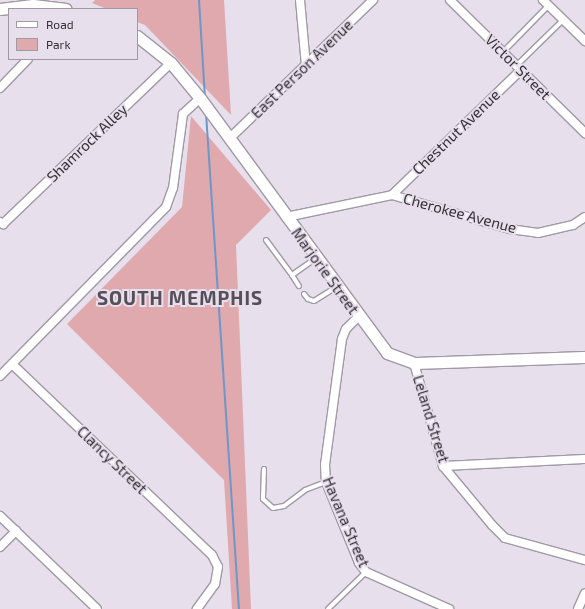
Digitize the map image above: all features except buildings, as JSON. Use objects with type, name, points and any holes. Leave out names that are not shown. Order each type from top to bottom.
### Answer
[{"type":"street","points":[[300,0],[306,66]]},
{"type":"street","name":"East Person Avenue","points":[[230,138],[373,0]]},
{"type":"street","name":"Victor Street","points":[[450,0],[585,133]]},
{"type":"street","points":[[546,3],[585,41]]},
{"type":"street","points":[[8,8],[33,5],[58,8]]},
{"type":"street","name":"Marjorie Street","points":[[138,37],[171,63],[200,98],[358,317],[387,354],[414,363],[585,357]]},
{"type":"street","points":[[0,88],[27,60]]},
{"type":"street","name":"Shamrock Alley","points":[[1,223],[171,63]]},
{"type":"street","name":"Chestnut Avenue","points":[[392,195],[519,68]]},
{"type":"street","points":[[0,376],[166,207],[173,188],[183,114],[200,98]]},
{"type":"street","name":"Cherokee Avenue","points":[[286,217],[392,195],[510,229],[538,233],[573,225],[585,217]]},
{"type":"street","name":"Havana Street","points":[[358,317],[346,329],[342,339],[325,465],[326,482],[359,563],[366,572],[449,609]]},
{"type":"street","name":"Leland Street","points":[[414,363],[443,466],[505,538],[585,560]]},
{"type":"street","name":"Clancy Street","points":[[12,364],[212,555],[218,568],[215,584],[196,609]]},
{"type":"street","points":[[443,466],[585,459]]},
{"type":"street","points":[[0,516],[97,609]]},
{"type":"street","points":[[0,547],[16,531]]},
{"type":"street","points":[[578,609],[585,593]]},
{"type":"lane","points":[[503,52],[546,3]]},
{"type":"lane","points":[[519,68],[563,20]]},
{"type":"lane","points":[[266,240],[299,286]]},
{"type":"lane","points":[[292,275],[316,258]]},
{"type":"lane","points":[[304,294],[308,299],[314,301],[337,287]]},
{"type":"lane","points":[[264,469],[263,499],[273,508],[284,506],[305,490],[326,482]]},
{"type":"lane","points":[[328,609],[366,572]]},
{"type":"green space","points":[[95,0],[224,0],[231,115],[145,25],[138,22],[138,8],[104,8],[92,3]]},
{"type":"green space","points":[[191,116],[271,210],[236,245],[251,609],[232,609],[224,480],[67,324],[182,207]]},
{"type":"waterway","points":[[199,0],[205,97]]},
{"type":"waterway","points":[[206,113],[239,609]]},
{"type":"district","name":"SOUTH MEMPHIS","points":[[180,298]]}]
